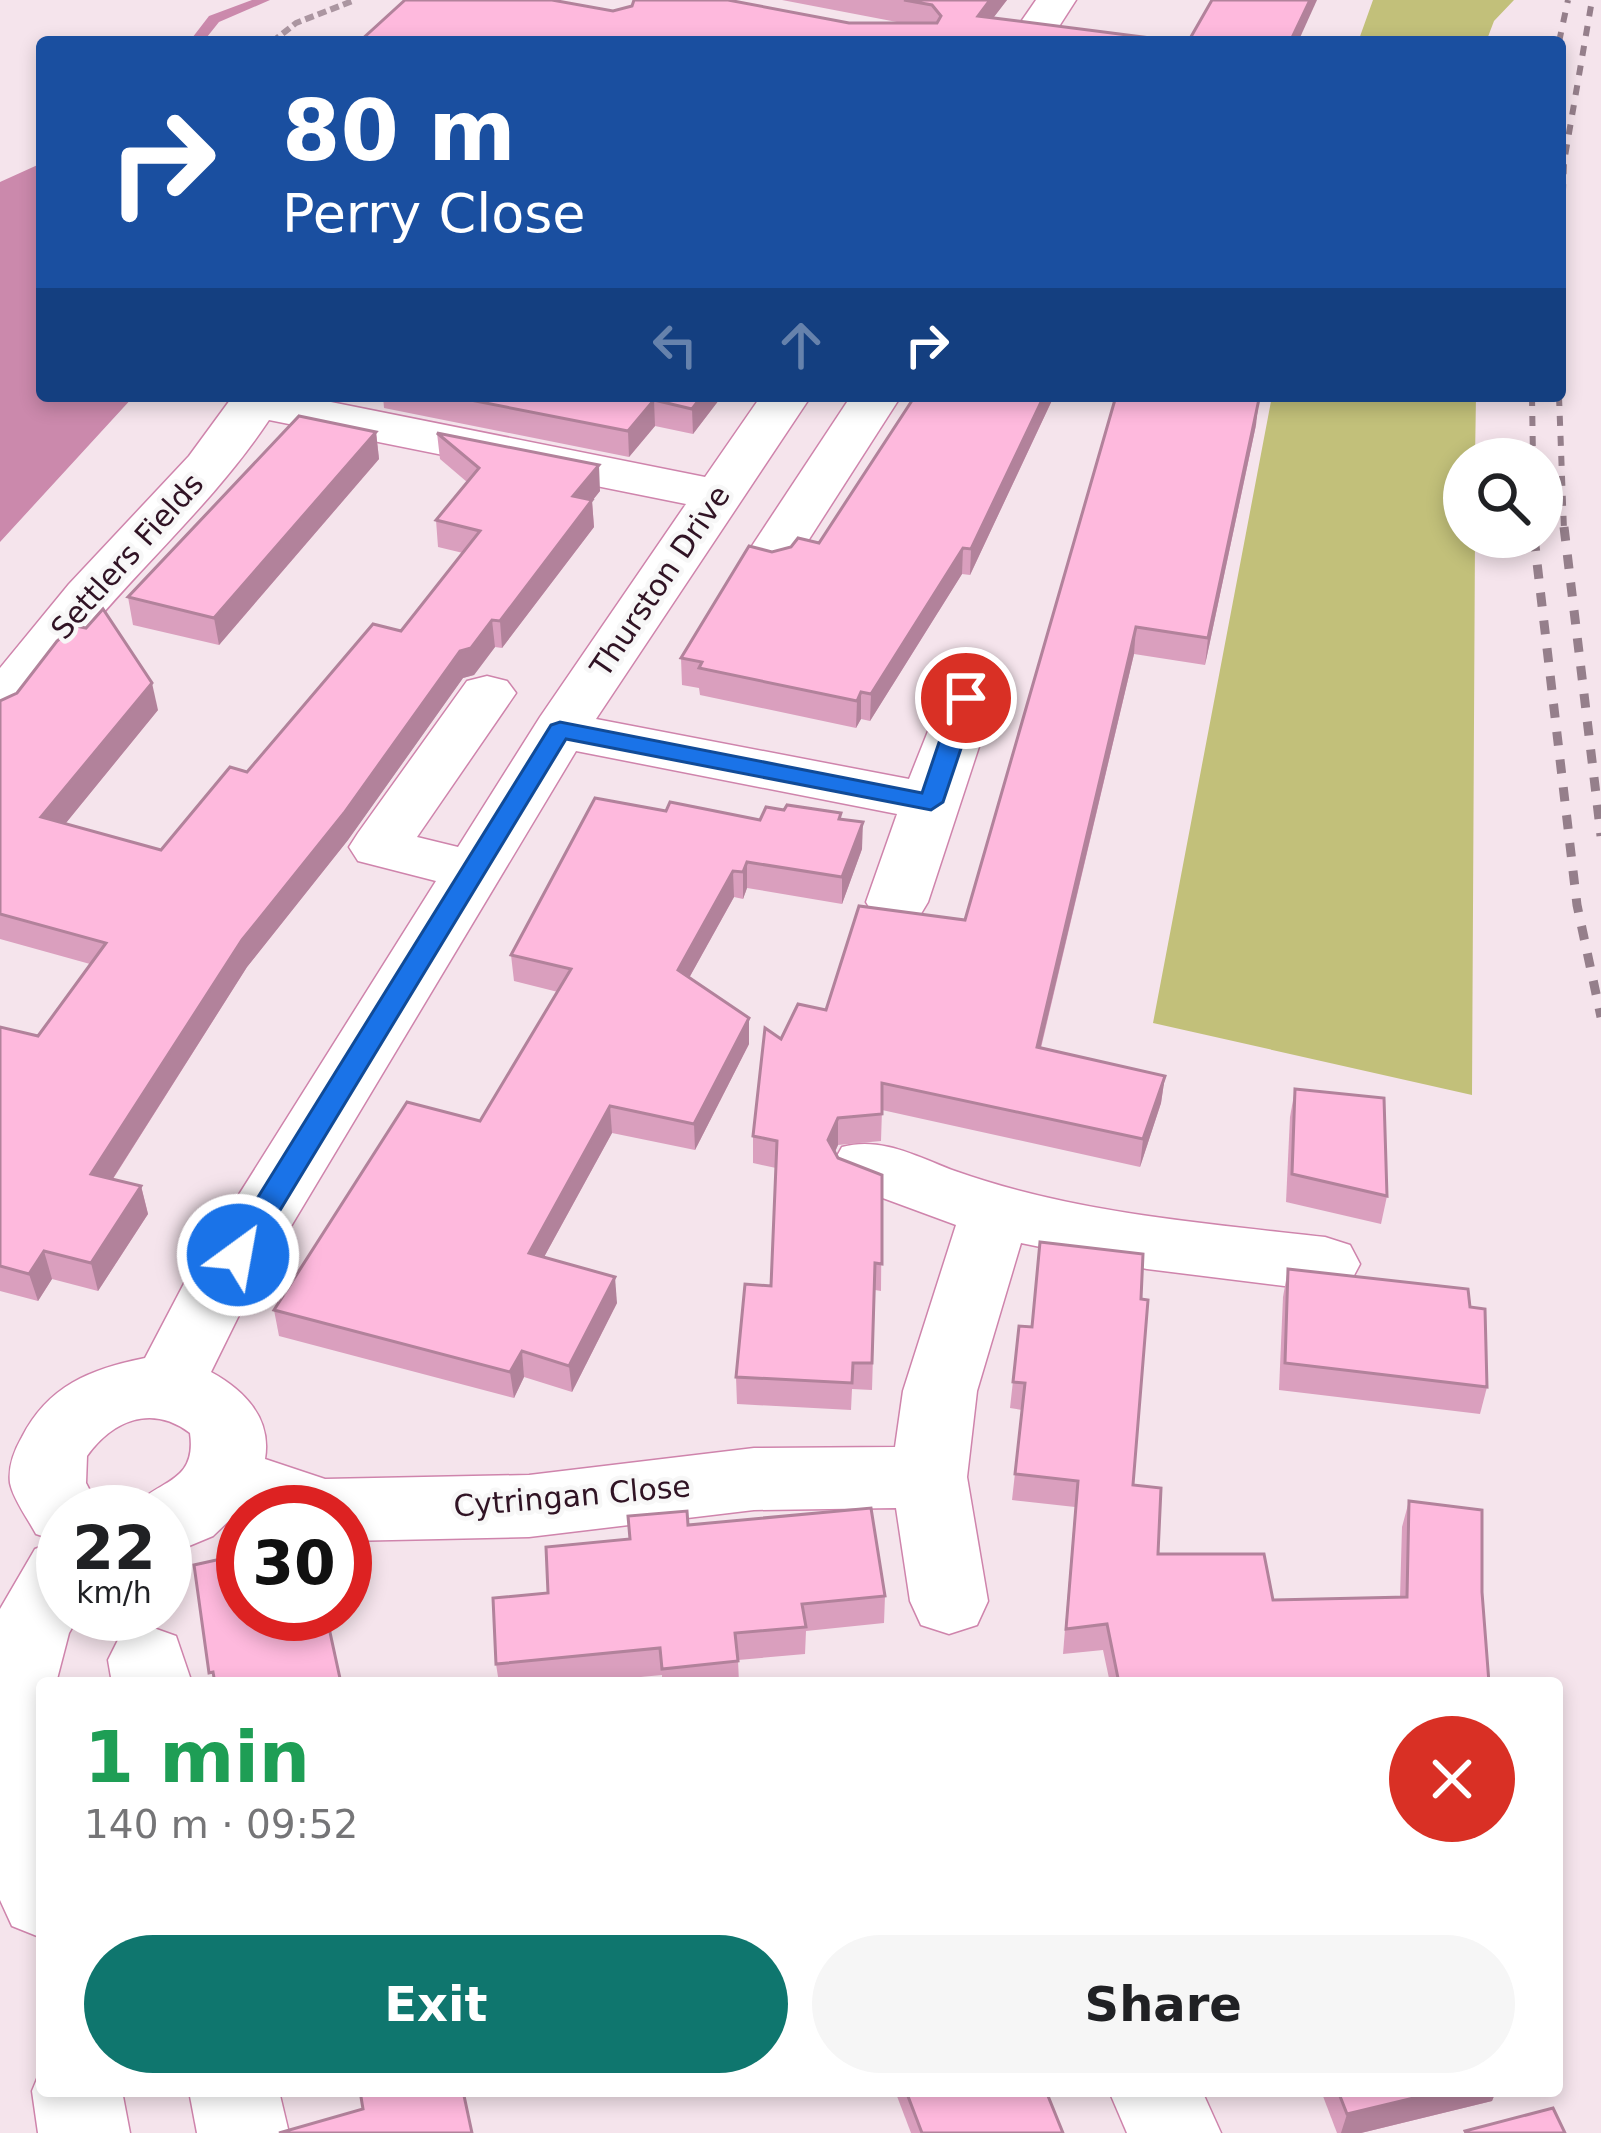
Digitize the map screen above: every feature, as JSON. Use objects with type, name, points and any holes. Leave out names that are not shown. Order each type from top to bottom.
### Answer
[{"type":"street","points":[[1032,36],[1056,0]]},
{"type":"street","name":"Settlers Fields","points":[[0,710],[22,674],[88,594],[180,498],[255,402]]},
{"type":"street","name":"Settlers Fields","points":[[271,402],[718,495]]},
{"type":"street","name":"Thurston Drive","points":[[168,1385],[214,1294],[560,730],[782,402]]},
{"type":"street","points":[[770,558],[857,402]]},
{"type":"street","points":[[475,871],[379,847],[488,693]]},
{"type":"street","points":[[897,902],[966,698]]},
{"type":"street","points":[[560,730],[931,802]]},
{"type":"street","points":[[866,1165],[995,1212],[1147,1243],[1325,1264]]},
{"type":"street","points":[[949,1601],[929,1477],[940,1391],[995,1212]]},
{"type":"street","points":[[46,1485],[43,1458],[29,1423],[72,1413],[104,1393],[133,1385],[168,1385],[191,1392],[218,1412],[226,1427],[230,1453],[221,1476],[192,1509]]},
{"type":"street","name":"Cytringan Close","points":[[221,1476],[326,1510],[529,1506],[754,1479],[929,1477]]},
{"type":"street","points":[[36,1618],[12,1696],[36,1858]]},
{"type":"street","points":[[78,2097],[84,2133]]},
{"type":"street","points":[[235,2097],[243,2133]]},
{"type":"street","points":[[1157,2097],[1175,2133]]},
{"type":"path","points":[[280,36],[296,23],[355,0]]},
{"type":"shaded area","points":[[1373,0],[1514,0],[1494,21],[1488,36],[1360,36]]},
{"type":"shaded area","points":[[36,166],[36,402],[128,402],[0,542],[0,182]]},
{"type":"shaded area","points":[[1271,402],[1476,402],[1475,438],[1443,438],[1443,558],[1475,558],[1472,1095],[1153,1023]]},
{"type":"building","points":[[405,0],[552,0],[613,11],[632,6],[634,0],[728,0],[849,23],[937,23],[941,16],[932,5],[904,0],[990,0],[978,16],[1135,36],[366,36]]},
{"type":"building","points":[[1212,0],[1310,0],[1293,36],[1191,36]]},
{"type":"building","points":[[481,402],[652,402],[628,431]]},
{"type":"building","points":[[662,402],[697,402],[692,409]]},
{"type":"building","points":[[911,402],[1041,402],[971,549],[963,548],[871,694],[861,692],[857,701],[699,668],[702,662],[681,658],[749,546],[772,552],[791,547],[798,538],[819,543]]},
{"type":"building","points":[[1114,402],[1258,402],[1208,638],[1136,627],[1037,1047],[1165,1076],[1143,1139],[882,1083],[882,1114],[838,1118],[828,1140],[838,1158],[882,1175],[882,1264],[875,1263],[872,1363],[853,1363],[852,1383],[736,1377],[745,1284],[771,1286],[777,1141],[753,1136],[765,1028],[781,1039],[798,1004],[826,1010],[859,906],[965,920]]},
{"type":"building","points":[[299,416],[376,432],[214,618],[128,597]]},
{"type":"building","points":[[437,433],[599,465],[573,496],[592,500],[500,621],[492,620],[471,648],[460,651],[344,813],[242,940],[91,1174],[141,1186],[91,1263],[44,1251],[29,1274],[0,1266],[0,1027],[38,1036],[106,943],[0,914],[0,701],[17,693],[57,641],[76,626],[86,628],[103,609],[152,683],[41,817],[161,850],[230,767],[247,772],[373,624],[401,631],[480,531],[436,520],[479,468]]},
{"type":"building","points":[[595,798],[666,811],[670,802],[760,820],[766,807],[784,810],[787,805],[841,813],[839,819],[863,822],[842,877],[747,862],[743,872],[733,871],[678,970],[749,1018],[694,1124],[610,1106],[529,1253],[615,1277],[569,1366],[522,1351],[510,1372],[274,1310],[407,1102],[480,1121],[571,969],[511,955]]},
{"type":"building","points":[[1295,1089],[1384,1098],[1387,1196],[1292,1174]]},
{"type":"building","points":[[1040,1242],[1143,1254],[1141,1299],[1148,1300],[1133,1485],[1161,1488],[1158,1554],[1264,1554],[1273,1600],[1407,1597],[1409,1501],[1482,1510],[1489,1677],[1118,1677],[1107,1624],[1066,1629],[1078,1481],[1015,1474],[1025,1383],[1013,1382],[1019,1326],[1032,1327]]},
{"type":"building","points":[[1288,1269],[1468,1289],[1470,1307],[1485,1309],[1487,1387],[1285,1363]]},
{"type":"building","points":[[871,1508],[885,1596],[802,1604],[806,1627],[735,1633],[738,1661],[662,1669],[660,1648],[496,1664],[493,1598],[548,1593],[546,1547],[630,1539],[628,1516],[687,1511],[688,1525]]},
{"type":"building","points":[[216,1560],[216,1641],[332,1641],[340,1677],[214,1677],[209,1673],[194,1565]]},
{"type":"building","points":[[361,2097],[464,2097],[472,2133],[279,2133],[363,2109]]},
{"type":"building","points":[[908,2097],[1048,2097],[1063,2133],[922,2133]]},
{"type":"building","points":[[1340,2097],[1418,2097],[1347,2114]]},
{"type":"building","points":[[1553,2108],[1565,2133],[1465,2131]]},
{"type":"waterway","points":[[201,36],[214,19],[264,0]]},
{"type":"railway","points":[[1560,36],[1568,0]]},
{"type":"railway","points":[[1566,150],[1592,0]]},
{"type":"railway","points":[[1532,402],[1533,438]]},
{"type":"railway","points":[[1559,402],[1564,530]]},
{"type":"railway","points":[[1564,527],[1601,836]]},
{"type":"railway","points":[[1536,558],[1577,905],[1601,1017]]},
{"type":"route","points":[[238,1255],[560,730],[931,802],[966,698]]}]
